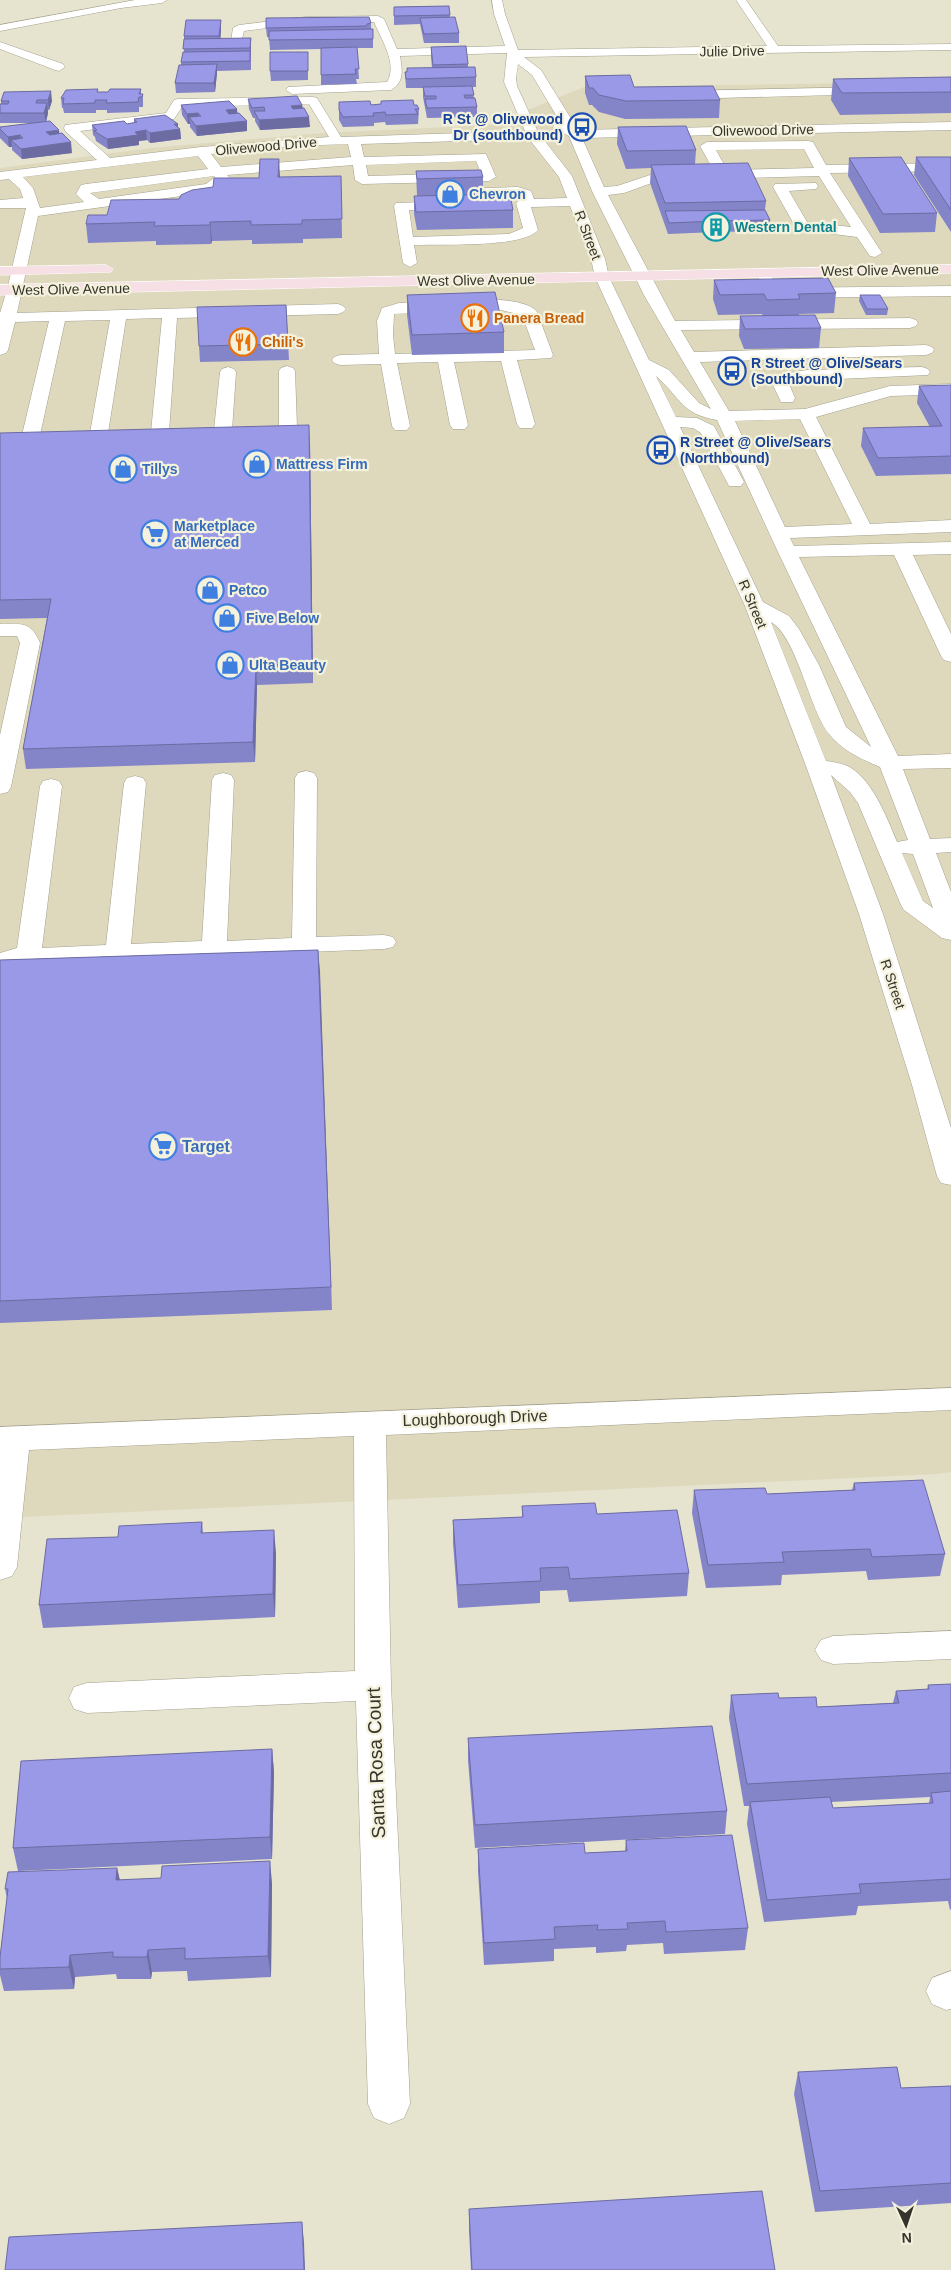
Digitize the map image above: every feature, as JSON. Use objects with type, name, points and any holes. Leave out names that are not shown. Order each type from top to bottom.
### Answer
[{"type":"main road","name":"West Olive Avenue","points":[[855,253],[894,253]]},
{"type":"main road","name":"West Olive Avenue","points":[[580,259],[600,268],[633,258],[651,258]]},
{"type":"main road","name":"West Olive Avenue","points":[[391,263],[429,262]]},
{"type":"main road","name":"West Olive Avenue","points":[[0,271],[117,268]]},
{"type":"main road","name":"West Olive Avenue","points":[[8,290],[600,268],[642,276],[951,269]]},
{"type":"street","points":[[104,0],[121,5]]},
{"type":"street","points":[[0,28],[121,5],[162,0]]},
{"type":"street","name":"R Street","points":[[496,0],[497,11],[512,52],[509,81],[511,86],[533,135],[565,176],[600,268],[755,606],[817,766],[871,914],[925,1085],[951,1176]]},
{"type":"street","points":[[741,0],[775,50]]},
{"type":"street","points":[[237,41],[239,28],[305,20],[378,19],[394,53],[396,80],[393,85],[387,87],[251,91]]},
{"type":"street","points":[[0,45],[59,67]]},
{"type":"street","name":"Julie Drive","points":[[394,53],[951,47]]},
{"type":"street","name":"R Street","points":[[512,52],[537,73],[574,134],[599,191],[642,276],[724,416],[774,525],[890,763],[951,924]]},
{"type":"street","points":[[511,86],[529,92]]},
{"type":"street","points":[[665,95],[886,90]]},
{"type":"street","points":[[798,92],[824,128]]},
{"type":"street","points":[[743,93],[750,107]]},
{"type":"street","points":[[107,162],[70,128],[170,116],[178,103],[313,101],[337,140]]},
{"type":"street","points":[[549,118],[553,124],[574,134]]},
{"type":"street","name":"Olivewood Drive","points":[[574,134],[951,126]]},
{"type":"street","points":[[800,129],[832,186],[864,233],[875,253]]},
{"type":"street","name":"Olivewood Drive","points":[[7,175],[201,151],[337,140],[533,135],[555,138],[564,146],[576,164],[590,171]]},
{"type":"street","points":[[0,204],[32,208],[96,204],[83,194],[86,188],[218,171],[359,161],[481,156],[489,177],[362,180],[359,161],[353,139]]},
{"type":"street","points":[[722,174],[707,146],[825,146]]},
{"type":"street","points":[[201,151],[218,171]]},
{"type":"street","points":[[713,159],[820,166],[951,167]]},
{"type":"street","points":[[599,191],[619,190],[659,176],[722,174],[820,166]]},
{"type":"street","points":[[0,350],[8,290],[20,270],[32,208],[26,188],[7,175]]},
{"type":"street","points":[[832,186],[780,187],[802,226],[864,233]]},
{"type":"street","points":[[410,263],[407,240],[394,199],[526,203],[575,202]]},
{"type":"street","points":[[407,240],[511,238],[531,230],[526,203]]},
{"type":"street","points":[[511,238],[514,253]]},
{"type":"street","points":[[879,270],[950,389]]},
{"type":"street","points":[[763,273],[774,293],[951,291]]},
{"type":"street","points":[[846,292],[860,324]]},
{"type":"street","points":[[340,360],[389,358],[508,356],[545,354],[529,312],[519,307],[482,305],[399,308],[387,311],[384,320],[389,358],[401,426]]},
{"type":"street","points":[[4,318],[338,309]]},
{"type":"street","points":[[160,432],[170,313]]},
{"type":"street","points":[[99,433],[119,315]]},
{"type":"street","points":[[31,435],[58,316]]},
{"type":"street","points":[[670,326],[910,323]]},
{"type":"street","points":[[689,357],[926,350]]},
{"type":"street","points":[[508,356],[526,424]]},
{"type":"street","points":[[445,357],[459,425]]},
{"type":"street","points":[[644,364],[663,373],[693,407],[704,413],[724,416],[806,414],[890,391],[950,389]]},
{"type":"street","points":[[787,398],[780,382],[788,377],[938,371]]},
{"type":"street","points":[[223,430],[228,372]]},
{"type":"street","points":[[287,372],[288,428]]},
{"type":"street","points":[[806,414],[864,530]]},
{"type":"street","points":[[669,421],[697,423],[708,430],[743,498],[774,525],[864,530],[951,526]]},
{"type":"street","points":[[787,552],[951,548]]},
{"type":"street","points":[[901,549],[951,656]]},
{"type":"street","points":[[755,606],[782,620],[792,633],[809,665],[838,730],[849,742],[864,752],[890,763],[951,761]]},
{"type":"street","points":[[0,630],[21,630],[26,632],[30,643],[0,787]]},
{"type":"street","points":[[817,766],[839,770],[858,787],[869,803],[913,905],[951,933]]},
{"type":"street","points":[[304,945],[306,778]]},
{"type":"street","points":[[214,949],[224,780]]},
{"type":"street","points":[[118,952],[135,783]]},
{"type":"street","points":[[28,956],[51,786]]},
{"type":"street","points":[[888,847],[951,845]]},
{"type":"street","points":[[0,961],[15,956],[384,942]]},
{"type":"street","name":"Loughborough Drive","points":[[7,1438],[951,1399]]},
{"type":"street","name":"Santa Rosa Court","points":[[370,1422],[373,1685],[389,2104]]},
{"type":"street","points":[[0,1567],[7,1438]]},
{"type":"street","points":[[833,1650],[951,1645]]},
{"type":"street","points":[[87,1698],[373,1685]]},
{"type":"shaded area","points":[[951,82],[951,1472],[0,1518],[0,168],[151,148],[323,133],[491,125],[584,87]]},
{"type":"building","points":[[449,6],[450,15],[394,16],[394,7]]},
{"type":"building","points":[[369,17],[371,23],[366,26],[266,28],[266,18]]},
{"type":"building","points":[[455,17],[459,33],[424,34],[420,18]]},
{"type":"building","points":[[186,20],[221,20],[219,36],[184,36]]},
{"type":"building","points":[[373,29],[373,39],[269,40],[269,31]]},
{"type":"building","points":[[251,38],[250,48],[183,49],[184,39]]},
{"type":"building","points":[[466,46],[468,64],[433,65],[431,47]]},
{"type":"building","points":[[357,47],[359,69],[355,69],[356,74],[321,75],[321,48]]},
{"type":"building","points":[[250,51],[250,61],[181,62],[183,52]]},
{"type":"building","points":[[270,52],[308,52],[308,71],[270,71]]},
{"type":"building","points":[[217,64],[214,83],[175,83],[179,65]]},
{"type":"building","points":[[475,67],[476,77],[406,79],[405,72],[407,72],[407,68]]},
{"type":"building","points":[[630,75],[634,87],[713,86],[720,100],[626,101],[599,95],[593,88],[589,88],[585,76]]},
{"type":"building","points":[[951,77],[951,92],[842,93],[833,79]]},
{"type":"building","points":[[472,86],[474,95],[464,95],[465,98],[475,98],[477,107],[427,108],[425,99],[436,99],[436,96],[425,96],[423,87]]},
{"type":"building","points":[[98,89],[97,92],[108,92],[110,89],[141,89],[139,94],[143,94],[142,97],[139,97],[138,102],[106,103],[107,100],[95,100],[95,103],[63,104],[64,98],[61,98],[66,90]]},
{"type":"building","points":[[51,91],[48,100],[37,100],[36,103],[47,103],[44,113],[0,113],[0,104],[8,104],[9,101],[1,101],[4,92]]},
{"type":"building","points":[[297,96],[302,105],[291,106],[293,109],[304,108],[309,117],[259,120],[254,111],[265,111],[264,107],[252,108],[248,99]]},
{"type":"building","points":[[413,100],[414,105],[417,105],[419,109],[415,109],[418,114],[386,115],[385,112],[373,113],[374,116],[343,117],[339,110],[339,102],[370,101],[371,105],[381,104],[381,101]]},
{"type":"building","points":[[229,101],[237,109],[226,110],[229,114],[239,113],[247,121],[196,126],[189,117],[201,116],[198,113],[187,114],[181,105]]},
{"type":"building","points":[[165,115],[178,124],[174,124],[180,129],[150,133],[146,130],[135,132],[138,135],[107,139],[94,131],[97,130],[92,125],[124,121],[127,124],[137,122],[134,119]]},
{"type":"building","points":[[50,121],[59,130],[46,132],[50,135],[62,133],[71,142],[21,149],[11,140],[23,138],[20,135],[8,137],[0,129],[0,127]]},
{"type":"building","points":[[686,126],[696,150],[627,151],[618,127]]},
{"type":"building","points":[[901,157],[937,213],[883,214],[849,158]]},
{"type":"building","points":[[916,157],[951,157],[951,210]]},
{"type":"building","points":[[260,159],[279,159],[278,177],[341,176],[342,219],[302,220],[302,224],[251,225],[251,221],[210,222],[210,225],[154,226],[155,222],[86,224],[88,215],[107,215],[111,200],[179,199],[181,195],[192,190],[213,187],[214,178],[259,178]]},
{"type":"building","points":[[748,163],[766,201],[665,203],[651,165]]},
{"type":"building","points":[[481,170],[483,177],[417,179],[416,171]]},
{"type":"building","points":[[510,194],[513,210],[416,212],[414,196]]},
{"type":"building","points":[[765,210],[770,220],[669,223],[665,211]]},
{"type":"building","points":[[828,278],[836,293],[798,294],[800,299],[767,300],[764,294],[720,295],[714,280]]},
{"type":"building","points":[[495,292],[504,332],[412,335],[407,295]]},
{"type":"building","points":[[860,295],[880,295],[888,309],[867,309]]},
{"type":"building","points":[[286,305],[288,344],[199,346],[197,307]]},
{"type":"building","points":[[815,315],[821,328],[745,329],[740,316]]},
{"type":"building","points":[[951,385],[951,456],[878,458],[863,428],[942,426],[919,386]]},
{"type":"building","name":"Marketplace at Merced","points":[[309,425],[312,664],[256,665],[253,742],[23,749],[51,599],[0,600],[0,433]]},
{"type":"building","name":"Target","points":[[318,950],[331,1287],[0,1301],[0,960]]},
{"type":"building","points":[[923,1480],[945,1554],[872,1557],[870,1549],[782,1552],[784,1562],[708,1565],[694,1490],[765,1488],[767,1494],[855,1490],[854,1483]]},
{"type":"building","points":[[595,1503],[597,1514],[677,1510],[689,1573],[570,1579],[568,1567],[540,1568],[541,1581],[458,1585],[453,1520],[523,1517],[522,1506]]},
{"type":"building","points":[[202,1522],[201,1533],[274,1530],[273,1594],[39,1605],[47,1539],[118,1537],[119,1526]]},
{"type":"building","points":[[951,1684],[951,1773],[747,1784],[731,1695],[778,1693],[779,1698],[816,1697],[817,1707],[899,1703],[896,1691],[929,1689],[928,1685]]},
{"type":"building","points":[[712,1726],[727,1811],[475,1825],[468,1738]]},
{"type":"building","points":[[272,1749],[270,1837],[13,1848],[21,1761]]},
{"type":"building","points":[[951,1791],[951,1879],[859,1884],[861,1893],[767,1900],[750,1802],[830,1797],[833,1808],[933,1803],[931,1793]]},
{"type":"building","points":[[732,1835],[748,1928],[666,1932],[665,1921],[627,1923],[628,1929],[597,1930],[598,1925],[554,1927],[555,1939],[484,1943],[478,1849],[584,1843],[585,1853],[627,1851],[626,1840]]},
{"type":"building","points":[[270,1861],[268,1956],[185,1959],[185,1948],[148,1950],[147,1957],[113,1957],[113,1952],[70,1955],[69,1967],[0,1969],[8,1889],[5,1889],[8,1872],[117,1868],[116,1880],[161,1878],[162,1866]]},
{"type":"building","points":[[897,2067],[901,2088],[951,2086],[951,2183],[820,2191],[798,2072]]},
{"type":"building","points":[[762,2191],[775,2270],[472,2270],[469,2209]]},
{"type":"building","points":[[302,2222],[304,2270],[5,2270],[9,2237]]},
{"type":"place","name":"R St @ Olivewood Dr (southbound)","points":[[582,127]]},
{"type":"place","name":"Chevron","points":[[450,194]]},
{"type":"place","name":"Western Dental","points":[[716,227]]},
{"type":"place","name":"Panera Bread","points":[[475,318]]},
{"type":"place","name":"Chili's","points":[[243,342]]},
{"type":"place","name":"R Street @ Olive/Sears (Southbound)","points":[[732,371]]},
{"type":"place","name":"R Street @ Olive/Sears (Northbound)","points":[[661,450]]},
{"type":"place","name":"Mattress Firm","points":[[257,464]]},
{"type":"place","name":"Tillys","points":[[123,469]]},
{"type":"place","name":"Marketplace at Merced","points":[[155,534]]},
{"type":"place","name":"Petco","points":[[210,590]]},
{"type":"place","name":"Five Below","points":[[227,618]]},
{"type":"place","name":"Ulta Beauty","points":[[230,665]]},
{"type":"place","name":"Target","points":[[163,1146]]}]
